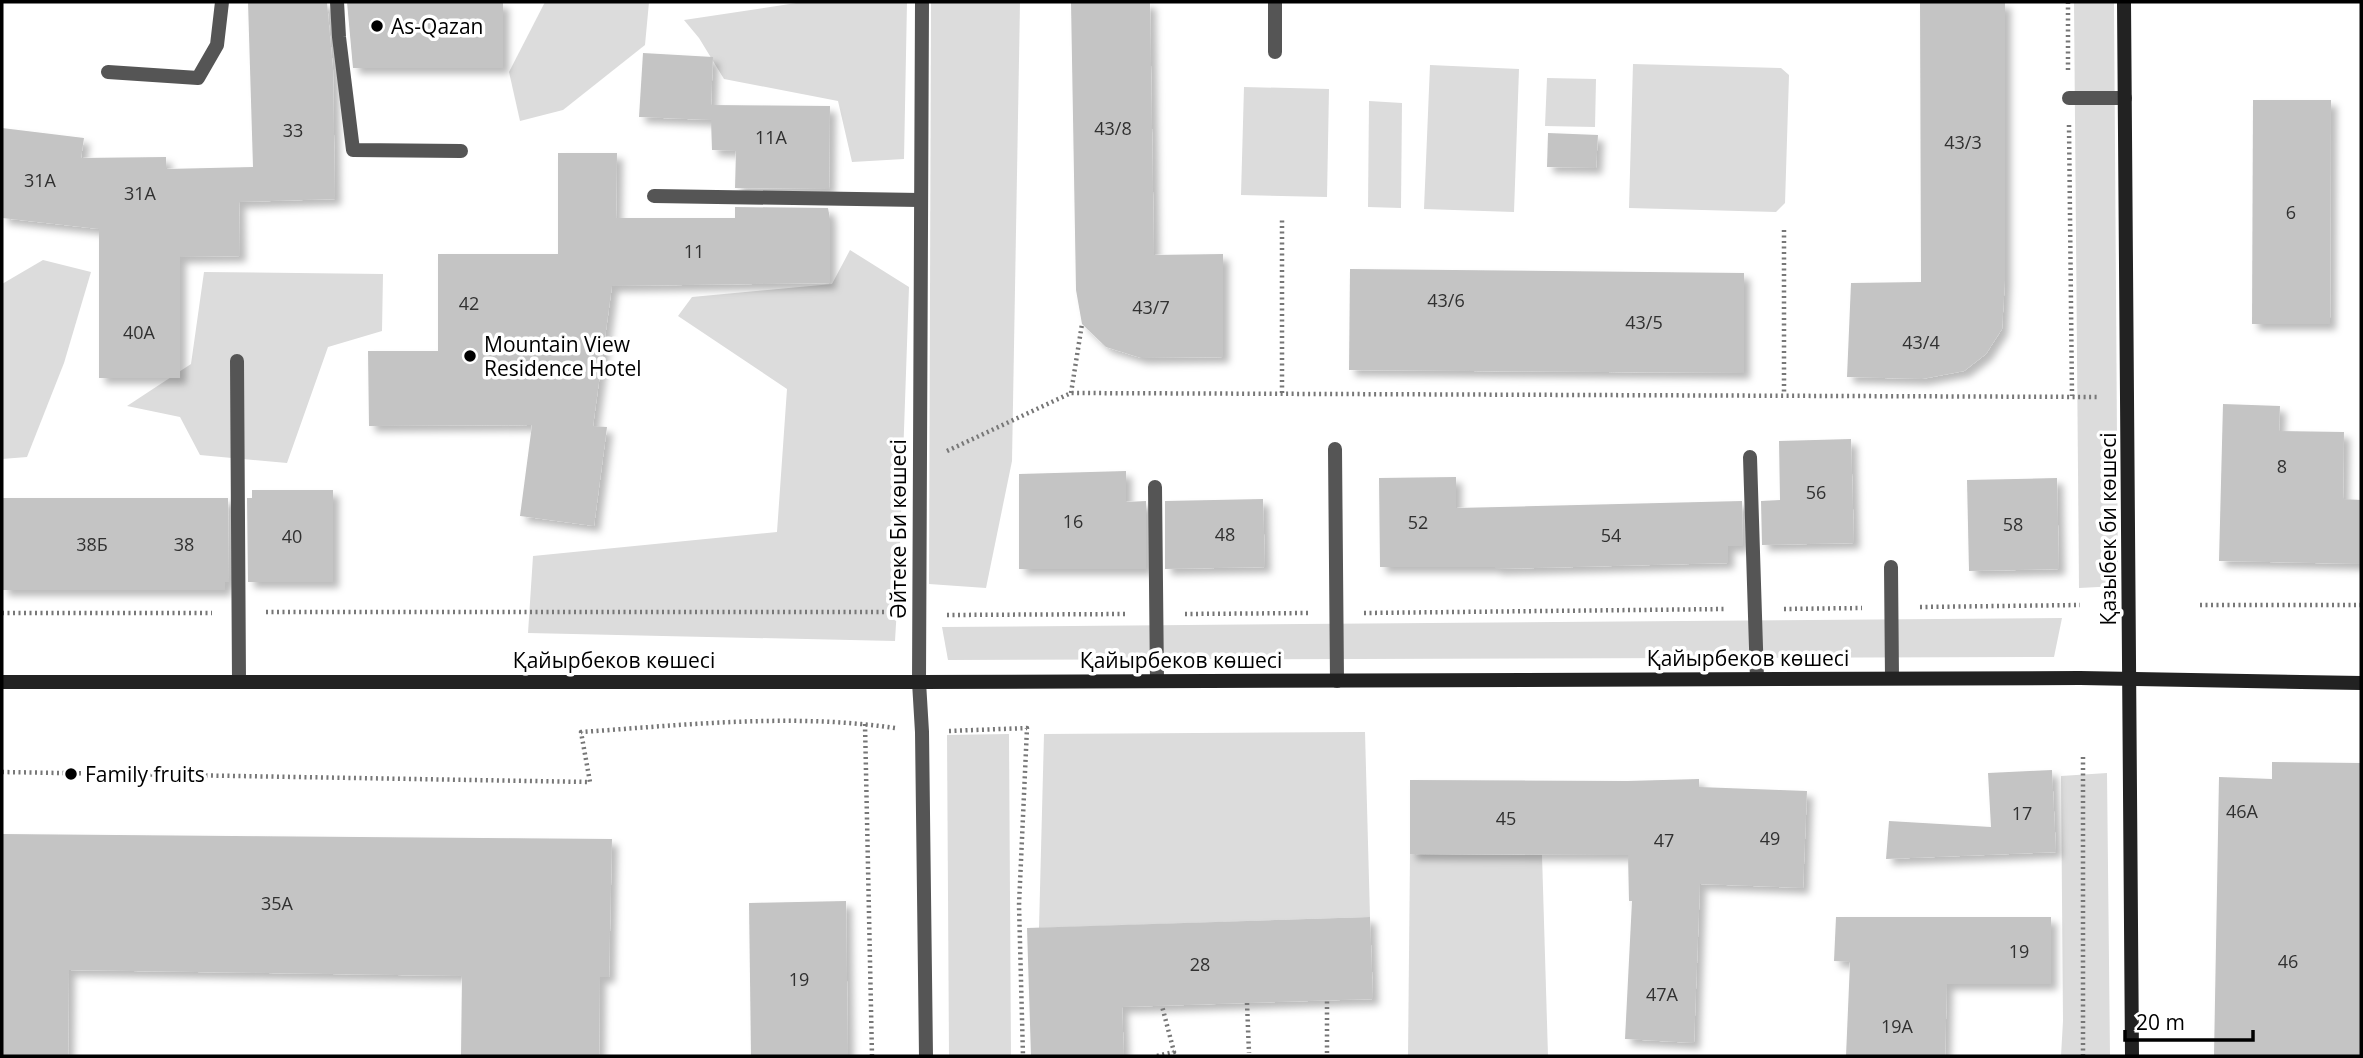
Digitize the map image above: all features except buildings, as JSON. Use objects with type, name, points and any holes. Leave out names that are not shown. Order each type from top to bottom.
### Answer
[{"type":"main road","name":"Қазыбек би көшесі","points":[[2124,2],[2133,1056]]},
{"type":"main road","name":"Қайырбеков көшесі","points":[[2,682],[1892,678],[2361,683]]},
{"type":"street","points":[[108,72],[198,78],[217,45],[222,2]]},
{"type":"street","points":[[337,2],[353,150],[461,151]]},
{"type":"street","name":"Әйтеке Би көшесі","points":[[922,2],[919,682],[926,1056]]},
{"type":"street","points":[[1275,2],[1275,52]]},
{"type":"street","points":[[2069,98],[2125,98]]},
{"type":"street","points":[[654,196],[920,200]]},
{"type":"street","points":[[237,361],[239,681]]},
{"type":"street","points":[[1335,449],[1337,681]]},
{"type":"street","points":[[1750,457],[1757,679]]},
{"type":"street","points":[[1156,487],[1157,681]]},
{"type":"street","points":[[1891,566],[1892,678]]},
{"type":"path","points":[[2068,2],[2072,396]]},
{"type":"path","points":[[1282,219],[1282,394]]},
{"type":"path","points":[[1784,230],[1784,395]]},
{"type":"path","points":[[1071,393],[1082,324]]},
{"type":"path","points":[[940,454],[1071,393],[2128,397]]},
{"type":"path","points":[[940,615],[2080,605]]},
{"type":"path","points":[[2200,605],[2361,605]]},
{"type":"path","points":[[2,613],[889,613]]},
{"type":"path","points":[[2,772],[590,782],[581,732],[720,721]]},
{"type":"path","points":[[865,724],[872,1056]]},
{"type":"path","points":[[2082,757],[2082,1056]]},
{"type":"path","points":[[1327,1000],[1327,1053]]},
{"type":"path","points":[[1247,1003],[1249,1052]]},
{"type":"path","points":[[1157,1056],[1174,1052],[1162,1006]]},
{"type":"shaded area","points":[[545,2],[649,2],[645,45],[563,110],[520,121],[509,72]]},
{"type":"shaded area","points":[[803,2],[907,2],[904,159],[852,162],[838,101],[724,79],[699,38],[684,20]]},
{"type":"shaded area","points":[[931,2],[1020,2],[1012,461],[986,588],[929,584]]},
{"type":"shaded area","points":[[2074,2],[2114,2],[2118,586],[2079,588]]},
{"type":"shaded area","points":[[1633,64],[1781,68],[1789,75],[1785,203],[1776,212],[1629,208]]},
{"type":"shaded area","points":[[1430,65],[1519,69],[1514,212],[1424,209]]},
{"type":"shaded area","points":[[1547,78],[1596,79],[1595,127],[1545,126]]},
{"type":"shaded area","points":[[1244,87],[1329,89],[1327,197],[1241,195]]},
{"type":"shaded area","points":[[1369,101],[1402,103],[1401,208],[1368,207]]},
{"type":"shaded area","points":[[850,250],[909,287],[895,641],[528,633],[533,556],[777,532],[787,389],[678,316],[692,297],[832,284]]},
{"type":"shaded area","points":[[43,260],[91,272],[64,363],[27,457],[2,459],[2,284]]},
{"type":"shaded area","points":[[204,272],[383,274],[382,331],[328,347],[287,463],[200,455],[180,417],[127,406],[191,364]]},
{"type":"shaded area","points":[[2062,618],[2054,657],[948,660],[942,627]]},
{"type":"shaded area","points":[[1365,732],[1370,917],[1039,928],[1044,734]]},
{"type":"shaded area","points":[[1009,734],[1011,1056],[949,1056],[947,735]]},
{"type":"shaded area","points":[[2107,773],[2110,1056],[2061,1056],[2061,776]]},
{"type":"shaded area","points":[[1410,854],[1542,855],[1548,1056],[1408,1056]]},
{"type":"place","name":"As-Qazan","points":[[377,26]]},
{"type":"place","name":"Mountain View Residence Hotel","points":[[470,356]]},
{"type":"place","name":"Family fruits","points":[[71,774]]}]
